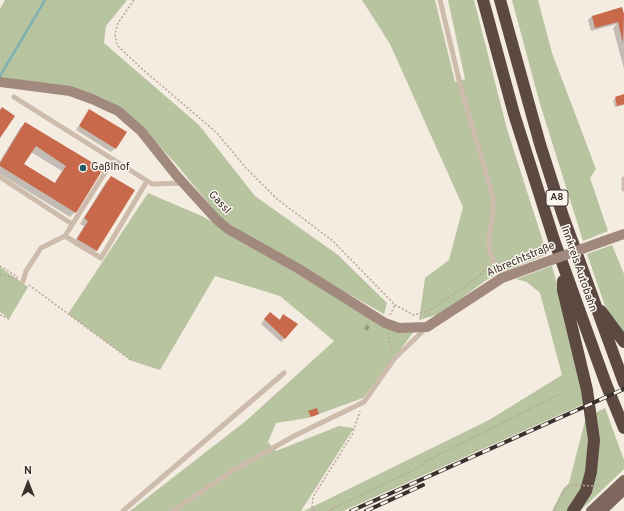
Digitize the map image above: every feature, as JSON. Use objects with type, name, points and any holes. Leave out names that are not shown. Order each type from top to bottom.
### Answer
[{"type":"highway","name":"Innkreis Autobahn","points":[[483,0],[514,114],[562,264],[606,384],[624,428]]},
{"type":"highway","name":"Innkreis Autobahn","points":[[500,0],[540,144],[591,297],[624,383]]},
{"type":"highway","points":[[562,264],[563,290],[587,390],[594,440],[591,472],[586,491],[573,511]]},
{"type":"highway","points":[[591,297],[624,342]]},
{"type":"main road","points":[[591,511],[622,486]]},
{"type":"main road","points":[[602,511],[622,486]]},
{"type":"street","name":"Gassl","points":[[0,82],[70,91],[118,111],[141,131],[216,220],[228,229],[299,269],[385,323],[399,328],[416,329],[430,325]]},
{"type":"street","name":"Albrechtstraße","points":[[430,325],[502,278],[624,234]]},
{"type":"lane","points":[[440,0],[461,88],[493,197],[493,213],[489,236],[490,250],[502,278]]},
{"type":"lane","points":[[14,97],[152,184],[184,182]]},
{"type":"lane","points":[[23,281],[26,271],[40,248],[65,236],[113,160]]},
{"type":"lane","points":[[0,177],[72,224]]},
{"type":"lane","points":[[624,179],[624,189]]},
{"type":"lane","points":[[65,236],[101,258],[147,181]]},
{"type":"lane","points":[[173,511],[234,470],[294,436],[364,402],[394,359],[430,325]]},
{"type":"lane","points":[[123,511],[284,373]]},
{"type":"path","points":[[134,0],[118,23],[115,34],[117,45],[141,68],[217,133],[246,168],[277,199],[333,242],[395,306],[414,315],[430,310],[472,282],[494,262]]},
{"type":"path","points":[[0,266],[23,281],[132,361]]},
{"type":"path","points":[[0,274],[23,281]]},
{"type":"path","points":[[0,315],[9,319]]},
{"type":"path","points":[[385,323],[394,359]]},
{"type":"path","points":[[328,511],[418,468],[425,462],[560,394]]},
{"type":"path","points":[[314,511],[312,508],[313,497],[352,435],[364,402]]},
{"type":"path","points":[[554,511],[565,489],[570,485],[594,486]]},
{"type":"green space","points":[[5,0],[127,0],[106,26],[104,43],[199,125],[255,196],[338,255],[387,303],[384,314],[246,236],[218,215],[177,165],[139,124],[104,99],[0,78],[0,9]]},
{"type":"green space","points":[[362,0],[435,0],[455,82],[465,79],[448,0],[474,0],[507,129],[547,254],[489,278],[440,314],[419,320],[425,278],[449,260],[463,207],[390,44]]},
{"type":"green space","points":[[512,0],[538,0],[552,53],[596,169],[590,178],[608,231],[583,241],[540,104]]},
{"type":"green space","points":[[148,193],[204,217],[258,251],[316,283],[370,318],[416,329],[363,398],[308,418],[276,423],[268,442],[276,451],[339,426],[354,428],[301,511],[130,511],[247,420],[334,341],[280,296],[215,276],[160,370],[132,361],[68,314]]},
{"type":"green space","points":[[612,245],[624,274],[624,334],[615,326],[604,303],[587,254]]},
{"type":"green space","points":[[552,266],[568,324],[586,403],[343,511],[304,511],[489,420],[562,375],[540,293],[527,282],[516,279]]},
{"type":"green space","points":[[0,267],[28,287],[9,319],[0,312]]},
{"type":"green space","points":[[605,408],[624,460],[624,469],[580,511],[595,413]]},
{"type":"green space","points":[[588,416],[589,465],[581,489],[568,511],[552,511],[563,489],[569,483],[586,417]]},
{"type":"building","points":[[622,7],[624,14],[623,43],[618,22],[595,28],[592,16]]},
{"type":"building","points":[[624,94],[624,104],[617,106],[615,97]]},
{"type":"building","points":[[2,107],[15,116],[0,138],[0,110]]},
{"type":"building","points":[[89,109],[127,132],[116,149],[79,126]]},
{"type":"building","name":"Gaßlhof","points":[[25,122],[103,169],[76,213],[0,166],[0,163]],"holes":[[[36,146],[66,166],[55,183],[24,164]]]},
{"type":"building","points":[[111,176],[135,190],[97,251],[77,239],[88,221],[84,218]]},
{"type":"building","points":[[270,312],[280,320],[283,314],[298,324],[285,339],[264,319]]},
{"type":"building","points":[[317,408],[319,414],[311,417],[308,411]]},
{"type":"waterway","points":[[0,76],[45,0]]},
{"type":"railway","points":[[351,511],[624,389]]},
{"type":"railway","points":[[366,511],[423,485]]},
{"type":"place","name":"Gaßlhof","points":[[83,168]]}]
